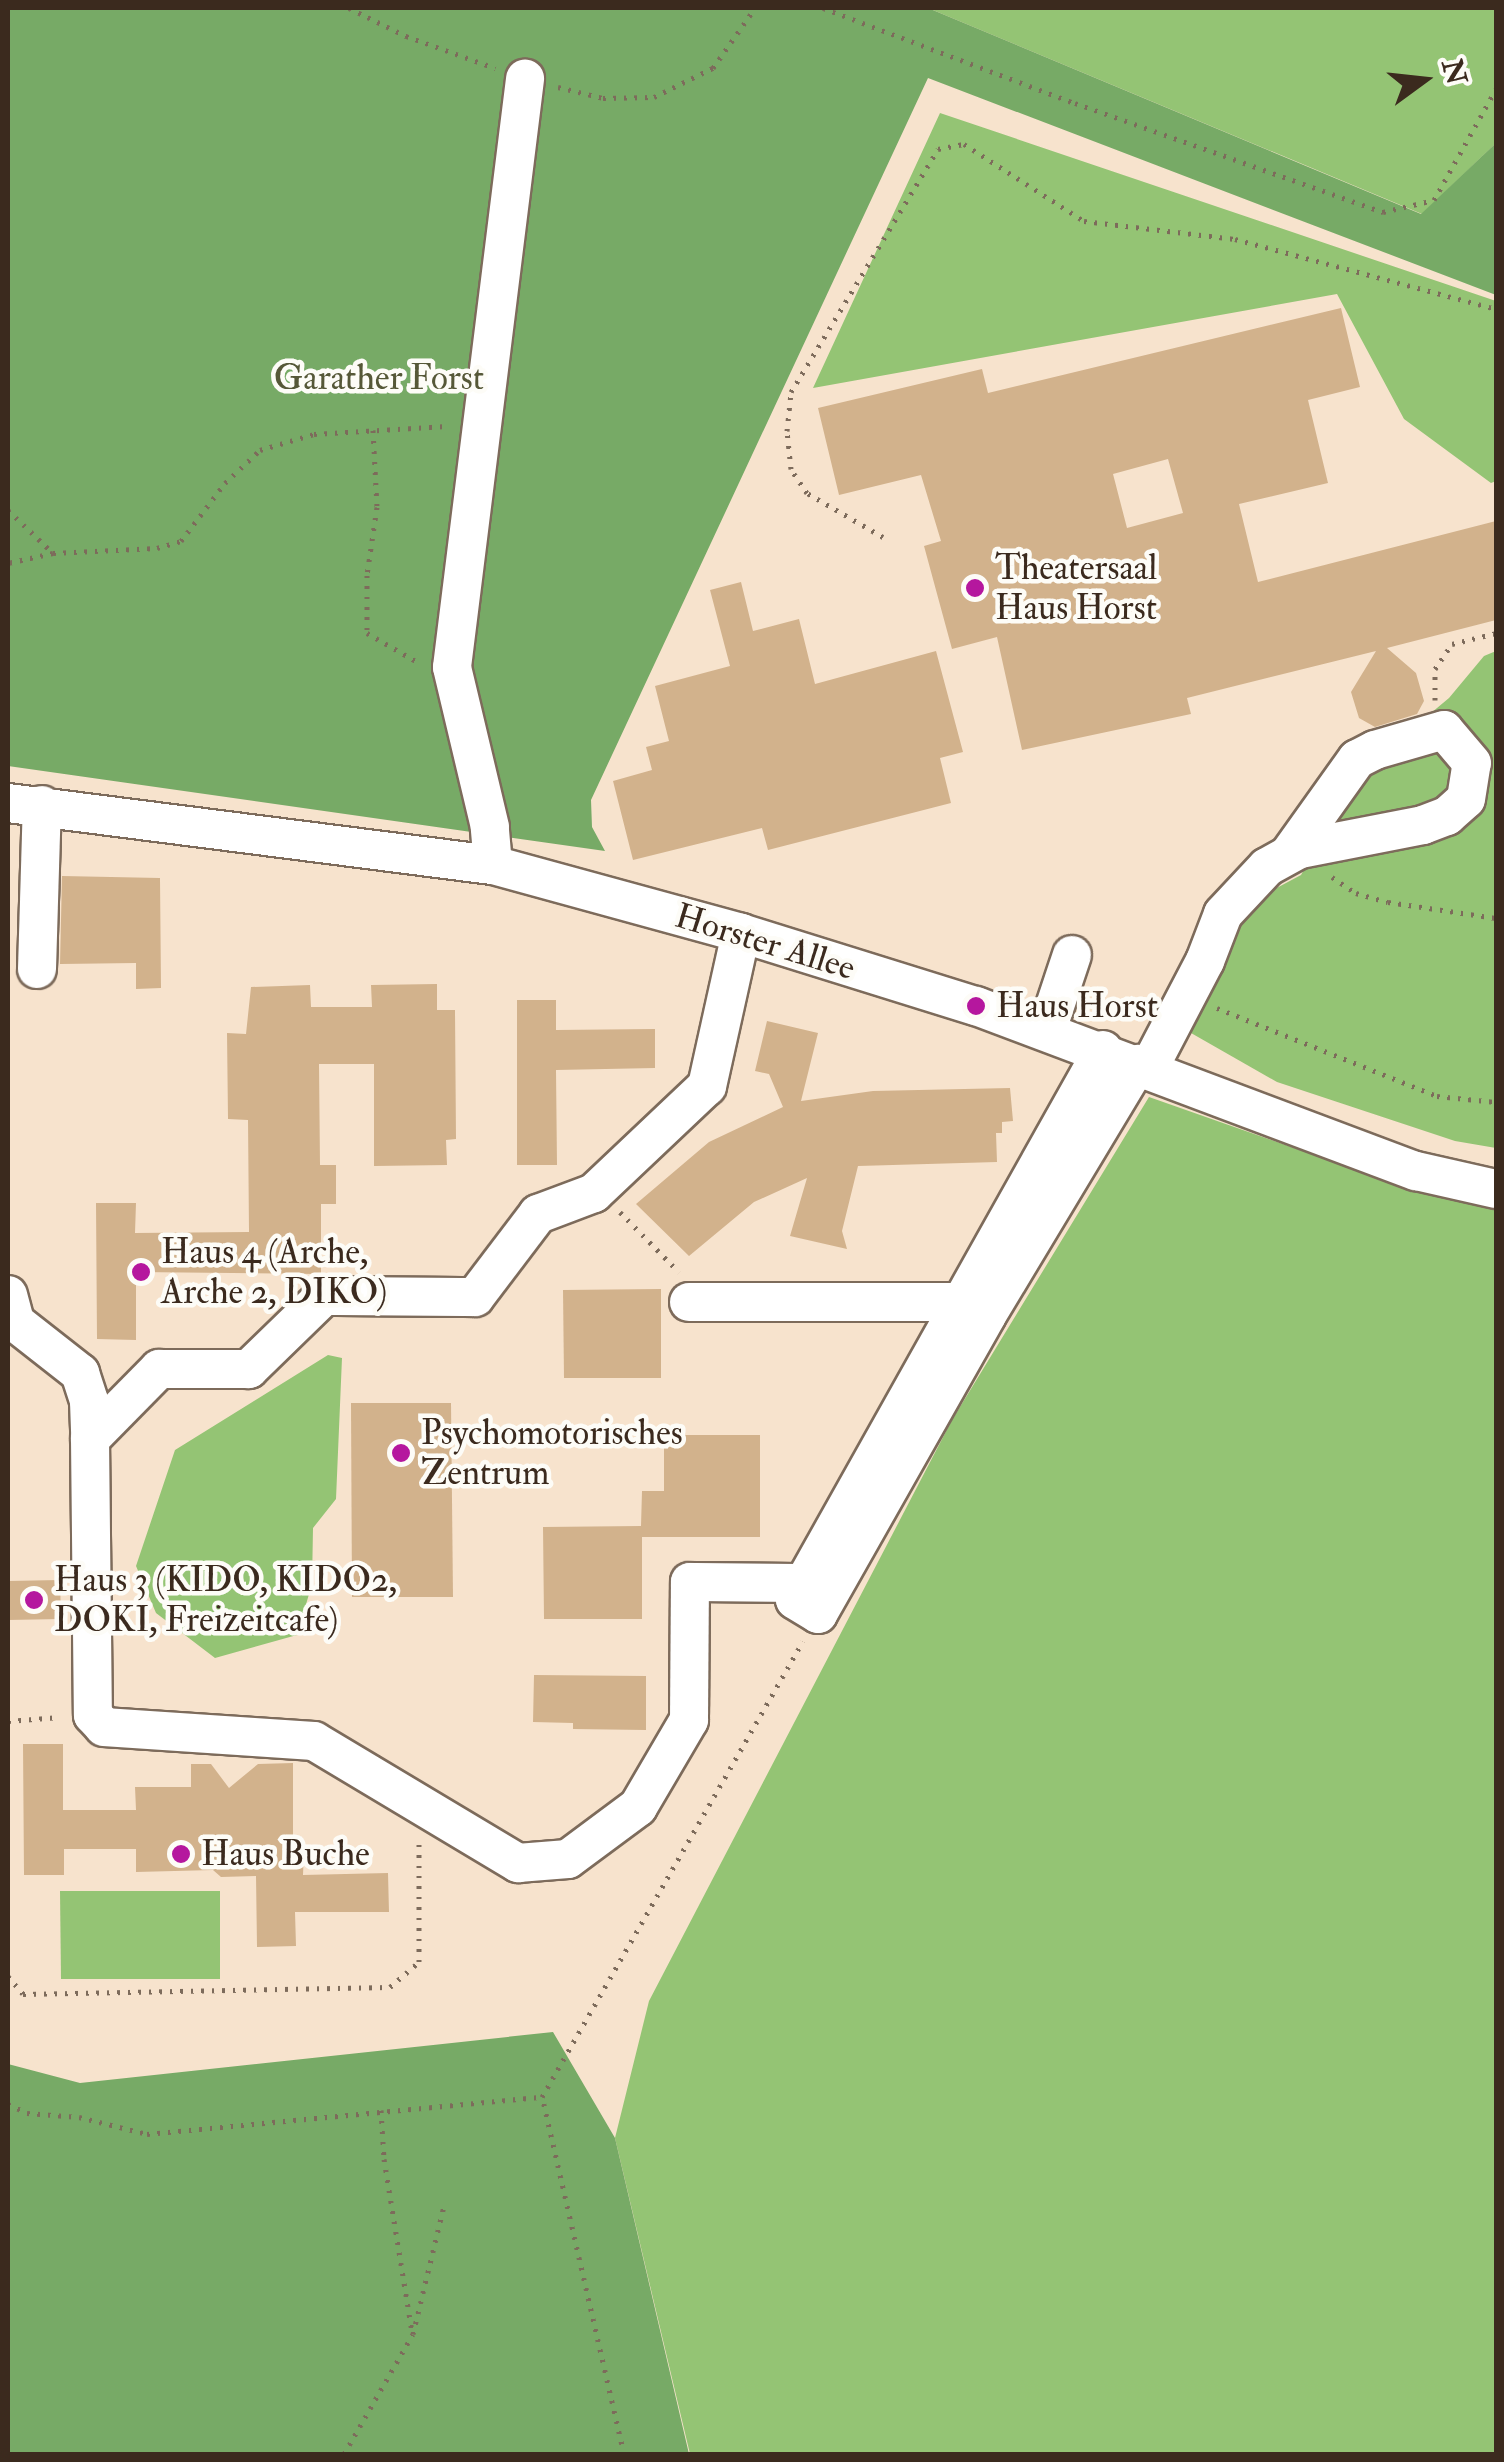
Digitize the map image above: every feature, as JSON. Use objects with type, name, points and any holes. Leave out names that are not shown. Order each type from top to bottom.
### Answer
[{"type":"street","points":[[493,865],[490,827],[452,667],[525,79]]},
{"type":"street","points":[[975,1308],[1144,1066],[1186,995],[1222,914],[1268,868],[1295,851],[1448,816],[1466,799],[1472,764],[1444,730],[1357,759],[1295,851]]},
{"type":"street","points":[[24,804],[37,969]]},
{"type":"street","name":"Horster Allee","points":[[24,804],[493,865],[740,933],[1047,1030],[1416,1171],[1496,1189]]},
{"type":"street","points":[[90,1439],[159,1368],[250,1369],[324,1296],[475,1297],[538,1214],[598,1189],[707,1086],[740,933]]},
{"type":"street","points":[[1047,1030],[1072,954]]},
{"type":"street","points":[[8,1294],[15,1322],[80,1373],[89,1401],[94,1715],[104,1726],[314,1741],[518,1863],[568,1860],[638,1807],[689,1720],[690,1582],[811,1598],[975,1308],[1103,1050]]},
{"type":"street","points":[[699,1302],[975,1308]]},
{"type":"path","points":[[348,8],[406,36],[525,79],[603,98],[654,98],[714,68],[755,8]]},
{"type":"path","points":[[823,8],[1074,104],[1384,212],[1434,200],[1496,88]]},
{"type":"path","points":[[883,537],[807,493],[791,469],[787,432],[792,392],[938,150],[964,144],[1084,222],[1235,239],[1496,309]]},
{"type":"path","points":[[8,562],[53,553],[156,548],[181,541],[225,484],[260,450],[314,434],[485,423]]},
{"type":"path","points":[[372,430],[376,506],[367,575],[367,633],[414,664],[452,667]]},
{"type":"path","points":[[8,510],[53,553]]},
{"type":"path","points":[[1436,730],[1435,670],[1452,644],[1496,633]]},
{"type":"path","points":[[1295,851],[1356,893],[1496,918]]},
{"type":"path","points":[[1186,995],[1437,1096],[1496,1102]]},
{"type":"path","points":[[598,1189],[699,1302]]},
{"type":"path","points":[[624,2454],[542,2097],[811,1598]]},
{"type":"path","points":[[8,1721],[94,1715]]},
{"type":"path","points":[[8,1976],[23,1994],[390,1988],[419,1962],[419,1844],[446,1820]]},
{"type":"path","points":[[8,2104],[27,2113],[79,2118],[147,2134],[542,2097]]},
{"type":"path","points":[[381,2110],[384,2159],[413,2334]]},
{"type":"path","points":[[344,2454],[413,2334],[444,2206]]},
{"type":"green space","name":"Garather Forst","points":[[8,8],[928,8],[1421,214],[1496,143],[1496,295],[928,78],[591,800],[592,827],[605,851],[8,766]]},
{"type":"green space","points":[[928,8],[1496,8],[1496,143],[1422,214]]},
{"type":"green space","points":[[940,113],[1496,301],[1496,481],[1491,483],[1404,419],[1337,294],[813,388]]},
{"type":"green space","points":[[1496,651],[1496,1148],[1455,1141],[1277,1082],[1191,1033],[1238,920],[1271,891],[1301,875],[1333,818],[1371,763],[1449,698],[1484,656]]},
{"type":"green space","points":[[1149,1097],[1405,1187],[1496,1208],[1496,2454],[690,2454],[615,2138],[649,2001],[952,1420]]},
{"type":"green space","points":[[328,1355],[342,1358],[336,1499],[313,1528],[312,1584],[297,1635],[215,1658],[156,1613],[136,1566],[175,1450]]},
{"type":"green space","points":[[60,1891],[220,1891],[220,1979],[61,1979]]},
{"type":"green space","points":[[553,2032],[615,2138],[689,2454],[8,2454],[8,2064],[80,2083]]},
{"type":"building","points":[[1341,308],[1360,387],[1308,400],[1328,483],[1239,504],[1258,582],[1496,521],[1496,620],[1387,648],[1416,673],[1424,701],[1417,714],[1375,727],[1359,718],[1351,692],[1376,651],[1187,698],[1191,714],[1022,750],[997,637],[952,649],[924,546],[941,541],[921,475],[839,495],[818,408],[982,369],[988,393]],"holes":[[[1168,459],[1183,513],[1127,528],[1113,474]]]},
{"type":"building","points":[[741,582],[753,631],[799,619],[815,684],[936,651],[963,752],[940,758],[951,803],[768,850],[762,828],[633,860],[613,781],[652,770],[646,747],[669,741],[655,686],[730,666],[710,590]]},
{"type":"building","points":[[62,876],[160,878],[161,988],[136,989],[136,963],[60,964]]},
{"type":"building","points":[[437,984],[437,1010],[455,1010],[456,1139],[446,1140],[447,1165],[374,1166],[374,1064],[319,1064],[320,1165],[336,1165],[336,1204],[321,1204],[321,1274],[136,1272],[136,1340],[97,1339],[96,1203],[136,1203],[135,1233],[249,1232],[248,1120],[228,1119],[227,1033],[246,1034],[251,987],[310,985],[311,1007],[372,1007],[371,985]]},
{"type":"building","points":[[517,1000],[556,1000],[556,1030],[655,1029],[655,1068],[556,1070],[557,1165],[517,1165]]},
{"type":"building","points":[[767,1021],[818,1033],[801,1101],[873,1091],[1010,1088],[1013,1121],[1002,1122],[1002,1133],[996,1133],[997,1162],[858,1166],[842,1231],[847,1249],[790,1236],[807,1178],[754,1202],[689,1256],[636,1204],[709,1142],[783,1107],[769,1074],[755,1071]]},
{"type":"building","points":[[661,1289],[661,1378],[564,1378],[563,1290]]},
{"type":"building","points":[[351,1403],[451,1403],[453,1597],[352,1597]]},
{"type":"building","points":[[664,1435],[760,1435],[760,1537],[642,1537],[642,1619],[544,1619],[543,1527],[641,1526],[642,1491],[664,1491]]},
{"type":"building","name":"Haus 3 (KIDO, KIDO2, DOKI, Freizeitcafe)","points":[[60,1580],[61,1619],[8,1620],[8,1581]]},
{"type":"building","points":[[534,1675],[646,1676],[646,1730],[573,1729],[573,1723],[533,1722]]},
{"type":"building","name":"Haus Buche","points":[[23,1744],[63,1744],[63,1810],[136,1810],[135,1787],[191,1787],[191,1764],[211,1764],[229,1788],[258,1764],[293,1763],[293,1850],[304,1850],[303,1875],[388,1873],[389,1912],[295,1912],[296,1946],[257,1947],[256,1876],[221,1877],[213,1870],[136,1872],[136,1849],[64,1849],[64,1875],[24,1875]]},
{"type":"place","name":"Theatersaal Haus Horst","points":[[975,588]]},
{"type":"place","name":"Haus Horst","points":[[976,1006]]},
{"type":"place","name":"Haus 4 (Arche, Arche 2, DIKO)","points":[[141,1272]]},
{"type":"place","name":"Psychomotorisches Zentrum","points":[[401,1453]]},
{"type":"place","name":"Haus 3 (KIDO, KIDO2, DOKI, Freizeitcafe)","points":[[34,1600]]},
{"type":"place","name":"Haus Buche","points":[[181,1854]]}]
